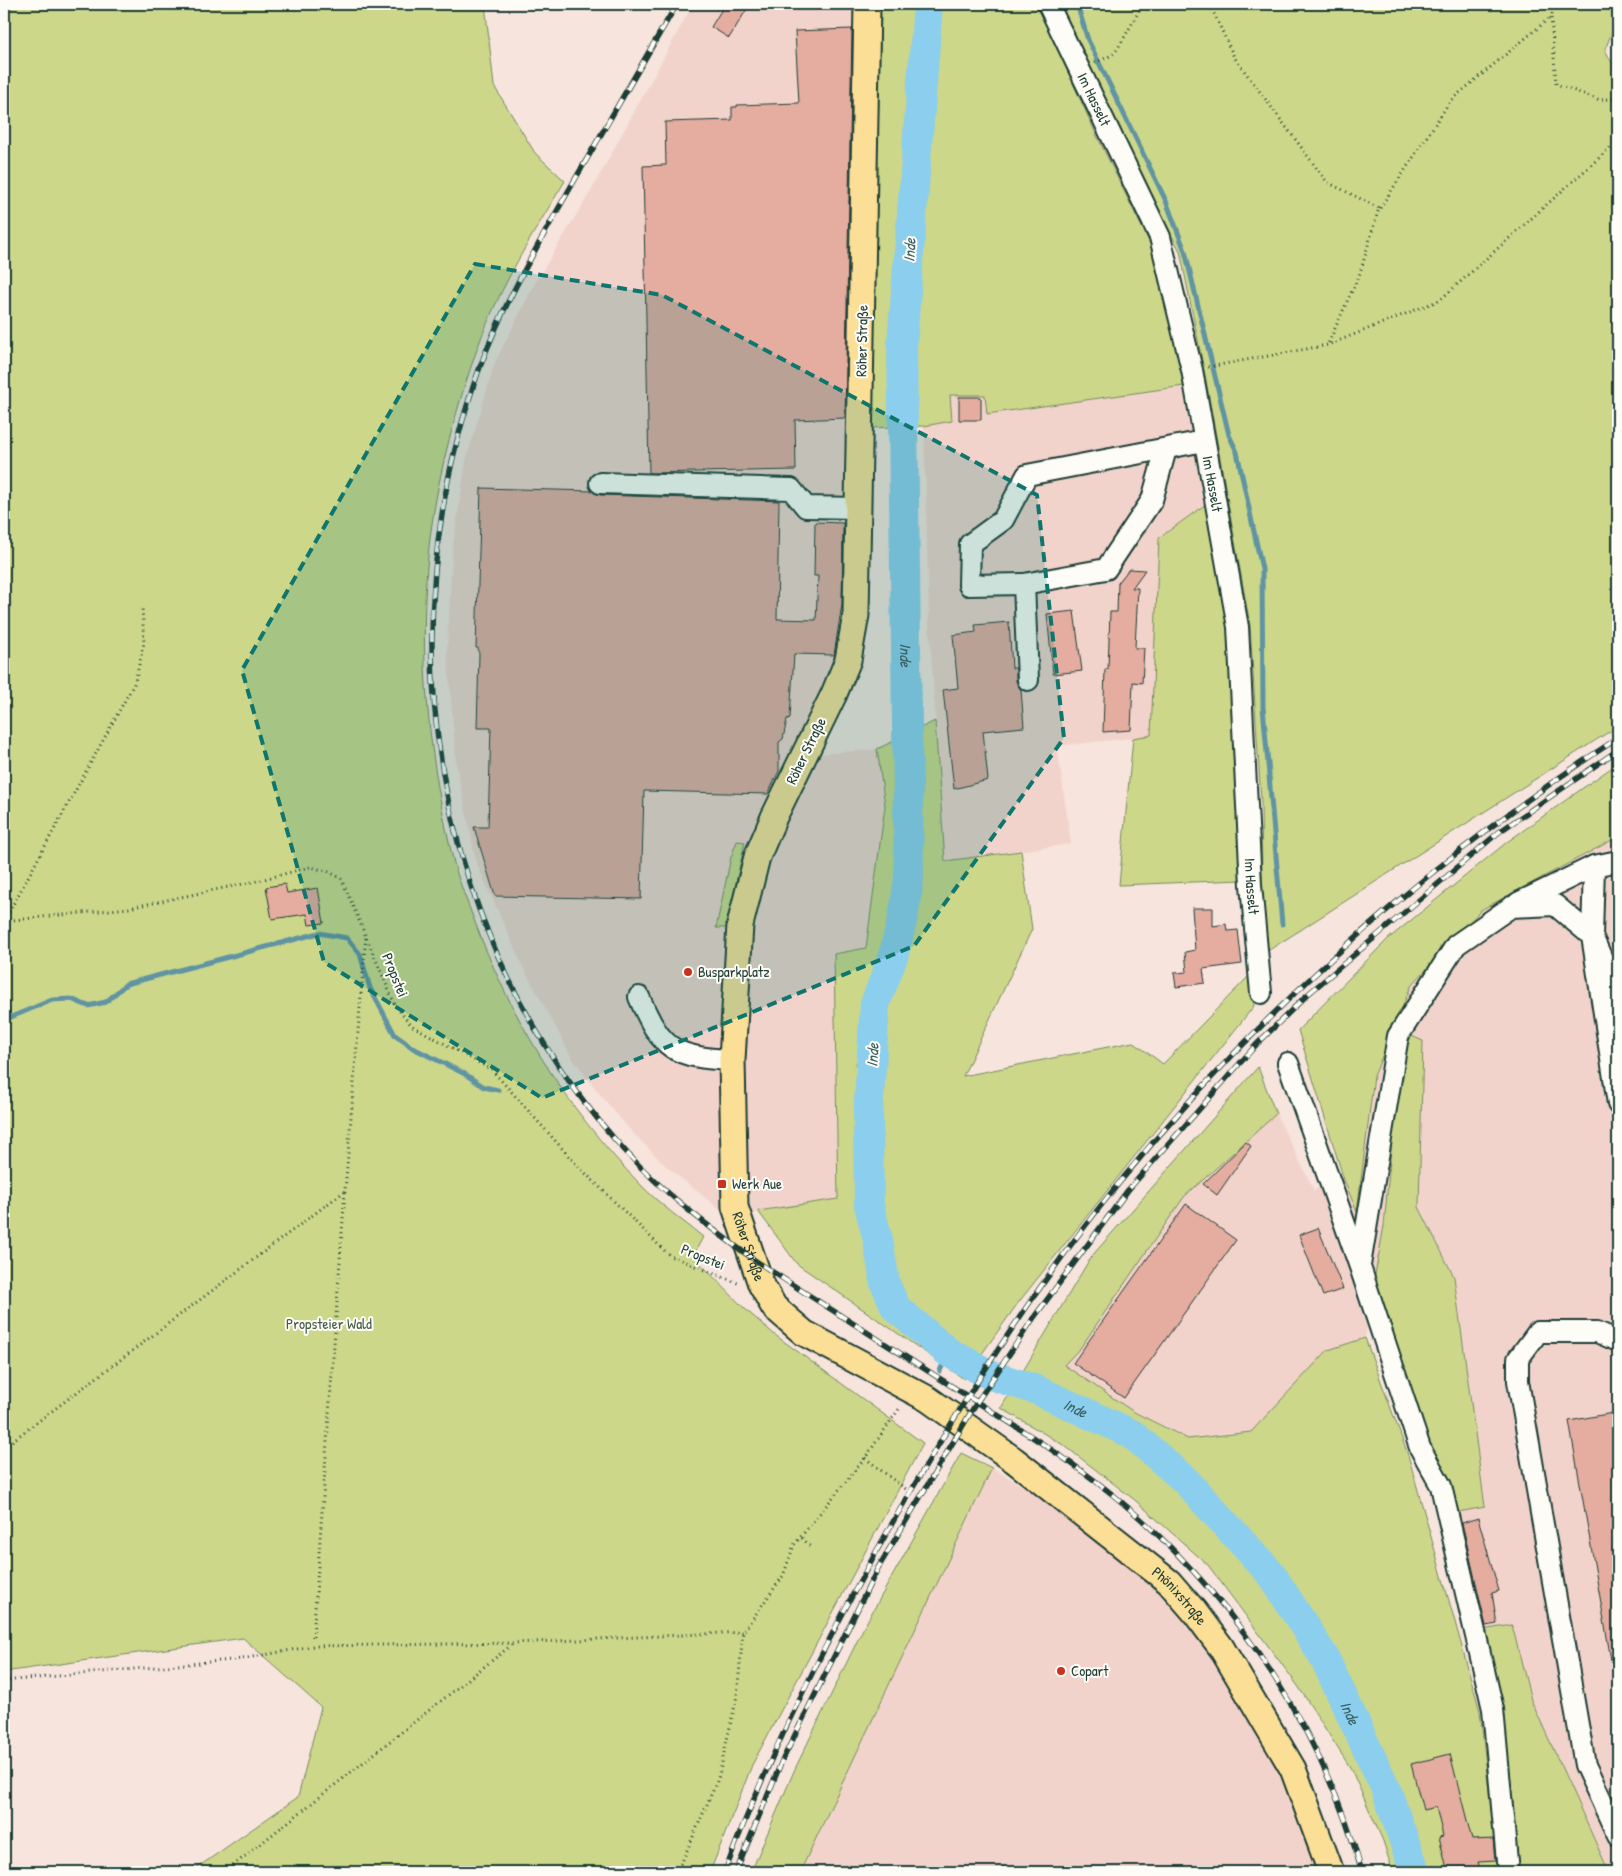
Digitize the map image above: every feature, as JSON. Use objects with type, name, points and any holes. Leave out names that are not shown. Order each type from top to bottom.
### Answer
[{"type":"main road","name":"Röher Straße","points":[[868,4],[859,508],[854,635],[848,660],[834,694],[774,817],[757,857],[740,925],[732,1060],[735,1207],[761,1284],[774,1307],[804,1333],[920,1394]]},
{"type":"main road","name":"Phönixstraße","points":[[920,1394],[1014,1460],[1140,1558],[1169,1582],[1194,1611],[1248,1690],[1293,1769],[1332,1872]]},
{"type":"street","name":"Im Hasselt","points":[[1048,4],[1160,237],[1192,370],[1238,626],[1251,884],[1261,993]]},
{"type":"street","points":[[1166,449],[1152,500],[1106,569],[1024,584],[969,585],[970,544],[1003,520],[1027,476],[1204,441]]},
{"type":"street","points":[[600,483],[790,489],[806,507],[859,508]]},
{"type":"street","points":[[1024,584],[1028,680]]},
{"type":"street","points":[[1360,1267],[1398,1036],[1456,945],[1511,907],[1594,866],[1618,861]]},
{"type":"street","points":[[1594,866],[1592,936],[1618,1104]]},
{"type":"street","points":[[1511,907],[1555,905],[1592,936],[1618,995]]},
{"type":"street","points":[[639,997],[654,1028],[670,1048],[689,1056],[732,1060]]},
{"type":"street","points":[[1288,1063],[1360,1267],[1420,1448],[1441,1486],[1493,1709],[1508,1872]]},
{"type":"street","points":[[1618,1341],[1597,1332],[1538,1332],[1518,1359],[1519,1391],[1585,1765],[1618,1836]]},
{"type":"path","points":[[1095,63],[1113,54],[1119,47],[1125,33],[1143,4]]},
{"type":"path","points":[[1212,4],[1212,9],[1234,57],[1327,182],[1380,208]]},
{"type":"path","points":[[1556,4],[1551,17],[1556,84],[1600,100],[1618,98]]},
{"type":"path","points":[[1328,345],[1360,273],[1380,208],[1451,100],[1551,17]]},
{"type":"path","points":[[1208,367],[1328,345],[1440,300],[1618,140]]},
{"type":"path","points":[[4,921],[135,682],[144,643],[142,606]]},
{"type":"path","name":"Propstei","points":[[4,921],[129,908],[257,881],[310,867],[327,871],[341,878],[366,933],[394,1005],[411,1025],[492,1070],[576,1164],[670,1256],[746,1287],[753,1259]]},
{"type":"path","points":[[313,1637],[345,1191],[366,933]]},
{"type":"path","points":[[4,1447],[345,1191]]},
{"type":"path","points":[[674,1872],[682,1862],[718,1779],[738,1696],[743,1632],[783,1576],[794,1545],[802,1538],[865,1458],[920,1394]]},
{"type":"path","points":[[865,1458],[907,1490]]},
{"type":"path","points":[[802,1538],[810,1546]]},
{"type":"path","points":[[4,1681],[242,1659],[313,1646],[514,1642],[743,1632]]},
{"type":"path","points":[[225,1872],[514,1642]]},
{"type":"highlighted area","points":[[475,264],[662,295],[1037,495],[1064,738],[914,946],[542,1098],[324,962],[242,670]]},
{"type":"shaded area","points":[[693,4],[860,4],[852,615],[824,696],[790,754],[877,749],[885,806],[866,949],[834,954],[838,1199],[729,1217],[666,1166],[632,1132],[602,1097],[572,1058],[522,965],[476,862],[456,763],[447,651],[452,552],[466,460],[495,362],[534,285],[591,191]]},
{"type":"shaded area","points":[[1184,386],[1206,504],[1159,538],[1151,736],[1057,746],[1071,844],[945,861],[929,623],[924,426],[952,421],[950,395],[985,395],[987,414]]},
{"type":"shaded area","points":[[1618,837],[1618,1872],[1609,1872],[1531,1700],[1512,1625],[1482,1630],[1453,1513],[1485,1507],[1454,1277],[1419,1207],[1423,1041],[1384,1226],[1365,1338],[1328,1350],[1251,1432],[1188,1439],[1134,1412],[1063,1365],[1081,1347],[1184,1197],[1276,1114],[1314,1190],[1344,1180],[1357,1210],[1374,1076],[1411,986],[1481,910]]},
{"type":"shaded area","name":"Copart","points":[[992,1468],[1067,1512],[1159,1592],[1212,1649],[1281,1772],[1317,1872],[800,1872]]},
{"type":"green space","name":"Propsteier Wald","points":[[4,4],[485,4],[494,86],[535,153],[565,181],[514,267],[483,335],[466,381],[452,428],[432,523],[424,627],[425,668],[432,748],[438,788],[455,867],[487,954],[522,1025],[542,1059],[564,1092],[613,1155],[655,1198],[703,1237],[693,1256],[745,1309],[775,1335],[923,1443],[752,1765],[710,1872],[191,1872],[298,1797],[321,1707],[243,1638],[4,1672]]},
{"type":"green space","points":[[881,4],[1037,4],[1096,134],[1154,252],[1184,386],[987,414],[985,395],[950,395],[952,421],[924,426],[871,428]]},
{"type":"green space","points":[[1057,4],[1618,4],[1618,16],[1605,50],[1618,74],[1618,726],[1263,954],[1261,801],[1250,625],[1206,380],[1180,251],[1129,156]]},
{"type":"green space","points":[[1206,504],[1228,626],[1242,880],[1119,885],[1133,738],[1151,735],[1159,538]]},
{"type":"green space","points":[[935,721],[945,861],[1021,851],[1032,929],[963,1076],[1133,1042],[1163,1064],[1250,975],[1254,1006],[1018,1303],[964,1379],[797,1264],[758,1211],[838,1199],[834,954],[866,948],[885,806],[877,749]]},
{"type":"green space","points":[[1618,763],[1618,837],[1481,910],[1411,986],[1374,1076],[1357,1212],[1344,1180],[1298,1030],[1388,939],[1507,842]]},
{"type":"green space","points":[[737,841],[745,842],[726,928],[716,928],[731,857]]},
{"type":"green space","points":[[1409,1035],[1423,1041],[1419,1207],[1454,1277],[1485,1507],[1453,1513],[1425,1445],[1374,1280],[1384,1226],[1398,1074]]},
{"type":"green space","points":[[1258,1067],[1276,1114],[1184,1197],[1081,1347],[1064,1365],[1134,1412],[1188,1439],[1251,1432],[1328,1350],[1365,1338],[1408,1455],[1480,1711],[1498,1872],[1393,1872],[1383,1841],[1351,1769],[1298,1686],[1208,1565],[1136,1501],[1065,1446],[1001,1408],[1091,1257]]},
{"type":"green space","points":[[961,1453],[992,1468],[800,1872],[751,1872],[794,1771],[864,1627]]},
{"type":"green space","points":[[1512,1625],[1531,1700],[1609,1872],[1519,1872],[1502,1708],[1482,1630]]},
{"type":"building","points":[[725,4],[750,4],[729,38],[711,27]]},
{"type":"building","points":[[852,29],[845,418],[795,420],[796,470],[649,473],[643,166],[666,165],[665,122],[732,120],[732,107],[737,107],[737,105],[799,103],[795,31]]},
{"type":"building","points":[[959,397],[981,397],[981,420],[959,420]]},
{"type":"building","points":[[481,488],[592,491],[600,495],[779,501],[777,619],[816,620],[818,576],[814,576],[815,522],[843,523],[842,604],[834,655],[794,654],[790,718],[787,719],[783,739],[779,742],[779,771],[768,794],[644,791],[641,899],[495,896],[474,827],[488,827],[491,728],[477,728],[479,654],[478,648],[476,648]]},
{"type":"building","points":[[1129,569],[1145,570],[1132,588],[1138,588],[1135,648],[1144,648],[1142,683],[1133,682],[1131,730],[1103,732],[1105,669],[1108,669],[1110,612],[1117,612],[1118,583]]},
{"type":"building","points":[[1074,611],[1082,671],[1053,674],[1047,614]]},
{"type":"building","points":[[1009,622],[1012,668],[1016,668],[1016,681],[1021,690],[1024,727],[983,731],[988,780],[954,789],[943,690],[958,688],[953,635],[976,632],[975,625]]},
{"type":"building","points":[[285,884],[287,893],[318,888],[324,923],[309,925],[307,914],[272,919],[266,887]]},
{"type":"building","points":[[1192,908],[1213,908],[1213,926],[1226,924],[1227,931],[1238,930],[1242,964],[1203,969],[1205,983],[1176,987],[1174,973],[1187,972],[1185,952],[1195,950]]},
{"type":"building","points":[[1246,1142],[1251,1146],[1217,1195],[1203,1184]]},
{"type":"building","points":[[1186,1204],[1236,1240],[1124,1398],[1073,1363]]},
{"type":"building","points":[[1318,1228],[1343,1289],[1323,1296],[1299,1235]]},
{"type":"building","points":[[1618,1412],[1618,1659],[1611,1660],[1569,1421]]},
{"type":"building","points":[[1478,1518],[1499,1591],[1492,1593],[1497,1624],[1486,1626],[1462,1523]]},
{"type":"building","points":[[1450,1754],[1472,1840],[1493,1839],[1495,1861],[1478,1862],[1480,1869],[1468,1872],[1448,1872],[1439,1837],[1443,1836],[1436,1807],[1423,1810],[1411,1764]]},
{"type":"waterway","name":"Inde","points":[[928,4],[902,344],[909,878],[904,913],[893,957],[875,1004],[868,1115],[869,1205],[878,1240],[885,1283],[896,1308],[948,1352],[990,1375],[1037,1390],[1132,1434],[1186,1481],[1272,1575],[1324,1657],[1386,1789],[1415,1872]]},
{"type":"waterway","points":[[1077,4],[1088,40],[1166,201],[1185,251],[1229,435],[1237,452],[1262,569],[1263,707],[1282,924]]},
{"type":"waterway","points":[[4,1020],[52,1000],[71,999],[88,1006],[106,1002],[126,984],[319,933],[347,938],[360,954],[370,988],[395,1035],[413,1048],[465,1074],[484,1087],[498,1090]]},
{"type":"waterway","points":[[858,1064],[871,1064]]},
{"type":"waterway","points":[[940,1371],[948,1352]]},
{"type":"railway","points":[[677,4],[560,205],[511,296],[480,367],[451,469],[435,573],[433,678],[444,781],[470,883],[509,980],[562,1071],[642,1169],[688,1210],[753,1259],[1072,1464],[1113,1495],[1172,1548],[1208,1588],[1242,1631],[1273,1675],[1301,1722],[1325,1770],[1362,1872]]},
{"type":"railway","points":[[725,1872],[761,1781],[802,1693],[870,1563],[919,1476],[972,1390],[1028,1305],[1057,1263],[1119,1183],[1231,1057],[1290,998],[1352,941],[1415,887],[1481,835],[1549,785],[1618,738]]},
{"type":"railway","points":[[736,1872],[781,1763],[878,1568],[977,1402],[1035,1316],[1128,1190],[1256,1045],[1307,995],[1499,832],[1618,750]]},
{"type":"place","name":"Busparkplatz","points":[[688,972]]},
{"type":"place","name":"Werk Aue","points":[[722,1184]]},
{"type":"place","name":"Copart","points":[[1061,1671]]}]
